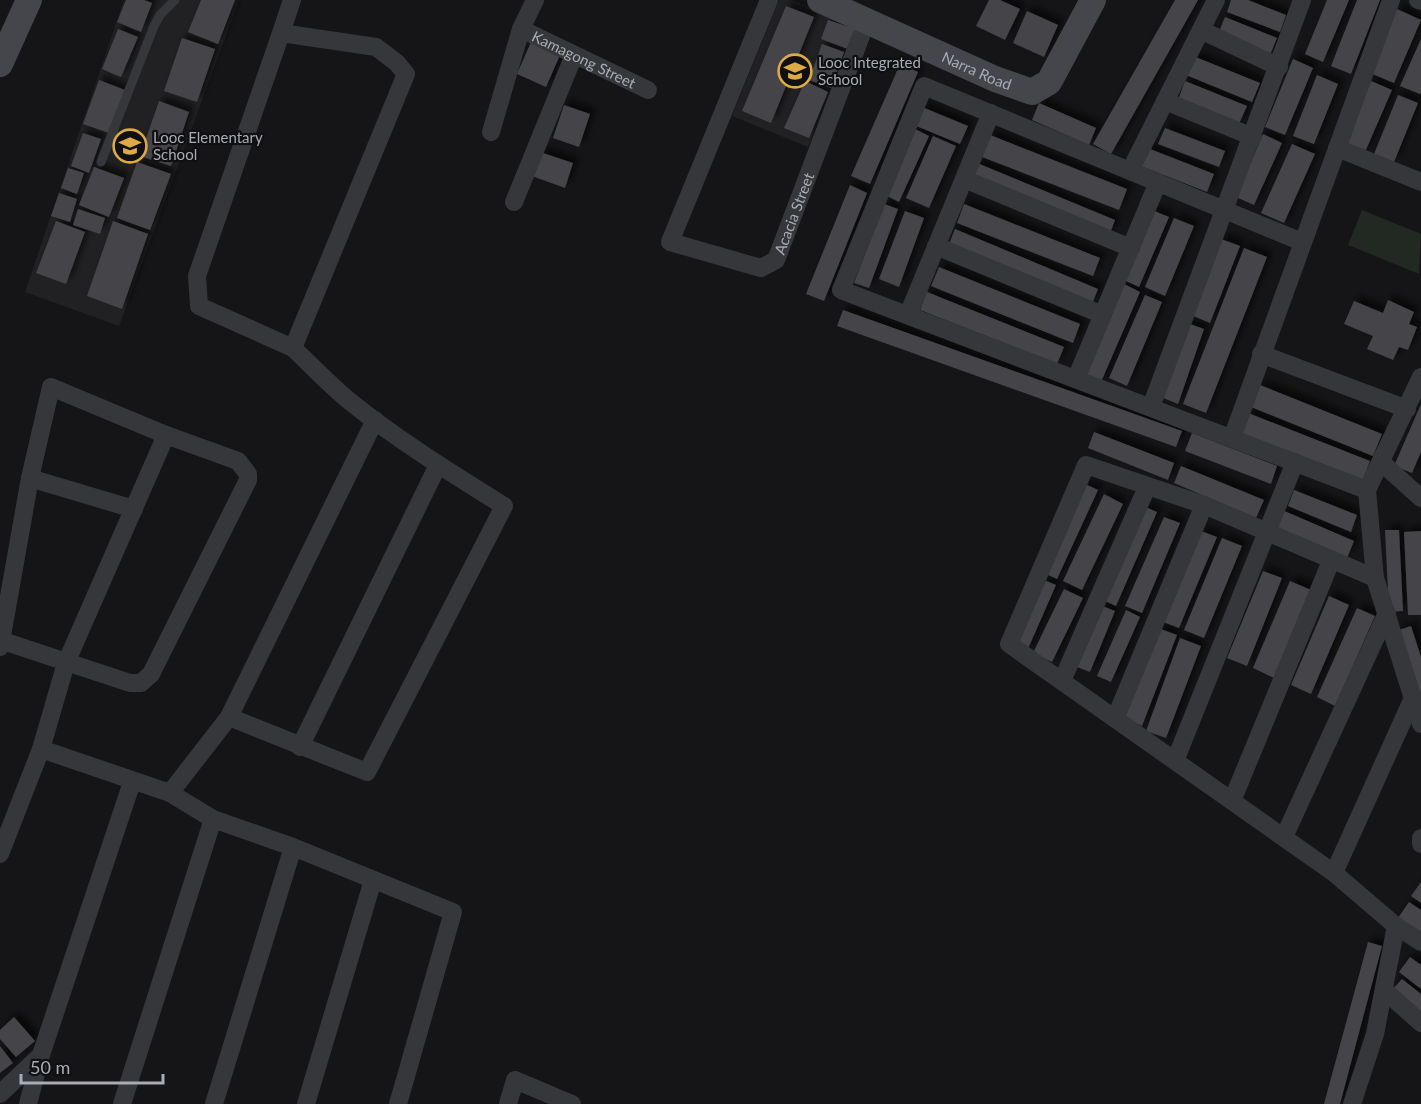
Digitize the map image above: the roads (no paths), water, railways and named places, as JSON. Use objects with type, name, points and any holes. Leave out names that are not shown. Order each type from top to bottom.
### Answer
[{"type":"main road","points":[[0,64],[29,0]]},
{"type":"main road","name":"Narra Road","points":[[820,0],[995,79],[1032,92],[1049,82],[1093,0]]},
{"type":"street","points":[[229,717],[367,772],[504,506],[438,465],[375,420],[346,398],[293,348],[198,306],[197,276],[292,0]]},
{"type":"street","name":"Kamagong Street","points":[[491,132],[521,29],[535,0]]},
{"type":"street","name":"Acacia Street","points":[[769,0],[669,242],[761,267],[776,260],[867,20]]},
{"type":"street","points":[[1130,171],[1216,0]]},
{"type":"street","points":[[1232,438],[1391,0]]},
{"type":"street","points":[[1151,407],[1279,67],[1296,2]]},
{"type":"street","name":"Kamagong Street","points":[[521,29],[648,90]]},
{"type":"street","points":[[1201,30],[1279,67]]},
{"type":"street","points":[[280,33],[376,47],[397,63],[405,74],[293,348]]},
{"type":"street","points":[[514,202],[574,55]]},
{"type":"street","points":[[1302,242],[924,86],[841,290],[1367,490]]},
{"type":"street","points":[[1165,101],[1252,137]]},
{"type":"street","points":[[908,315],[991,113]]},
{"type":"street","points":[[1337,148],[1419,176]]},
{"type":"street","points":[[964,179],[1131,248]]},
{"type":"street","points":[[1076,379],[1158,182]]},
{"type":"street","points":[[936,246],[1103,315]]},
{"type":"street","points":[[1261,354],[1407,409]]},
{"type":"street","points":[[1421,376],[1367,490],[1375,578],[1421,724]]},
{"type":"street","points":[[51,387],[166,435],[238,461],[248,474],[248,480],[151,674],[141,683],[130,683],[1,644],[30,478],[51,387]]},
{"type":"street","points":[[170,794],[229,717],[375,420]]},
{"type":"street","points":[[0,854],[41,749],[66,663],[166,435]]},
{"type":"street","points":[[1175,761],[1295,462]]},
{"type":"street","points":[[1381,462],[1421,498]]},
{"type":"street","points":[[300,747],[438,465]]},
{"type":"street","points":[[1375,578],[1204,505],[1086,465],[1009,644],[1334,873],[1396,926],[1421,942]]},
{"type":"street","points":[[30,478],[135,510]]},
{"type":"street","points":[[1062,681],[1147,487]]},
{"type":"street","points":[[1116,719],[1204,505]]},
{"type":"street","points":[[1232,801],[1331,561]]},
{"type":"street","points":[[1284,837],[1387,614]]},
{"type":"street","points":[[1334,873],[1413,698]]},
{"type":"street","points":[[41,749],[170,794],[213,819],[293,847],[453,912],[398,1104]]},
{"type":"street","points":[[28,1104],[41,1055],[132,782]]},
{"type":"street","points":[[122,1104],[213,819]]},
{"type":"street","points":[[1421,838],[1421,843]]},
{"type":"street","points":[[214,1104],[293,847]]},
{"type":"street","points":[[306,1104],[373,880]]},
{"type":"street","points":[[1352,1104],[1375,1034],[1396,926]]},
{"type":"street","points":[[1384,990],[1421,1023]]},
{"type":"street","points":[[0,1094],[41,1055]]},
{"type":"street","points":[[508,1104],[515,1080],[572,1104]]},
{"type":"lane","points":[[101,162],[154,26],[160,15],[175,0]]},
{"type":"place","name":"Looc Integrated School","points":[[795,71]]},
{"type":"place","name":"Looc Elementary School","points":[[130,146]]}]
